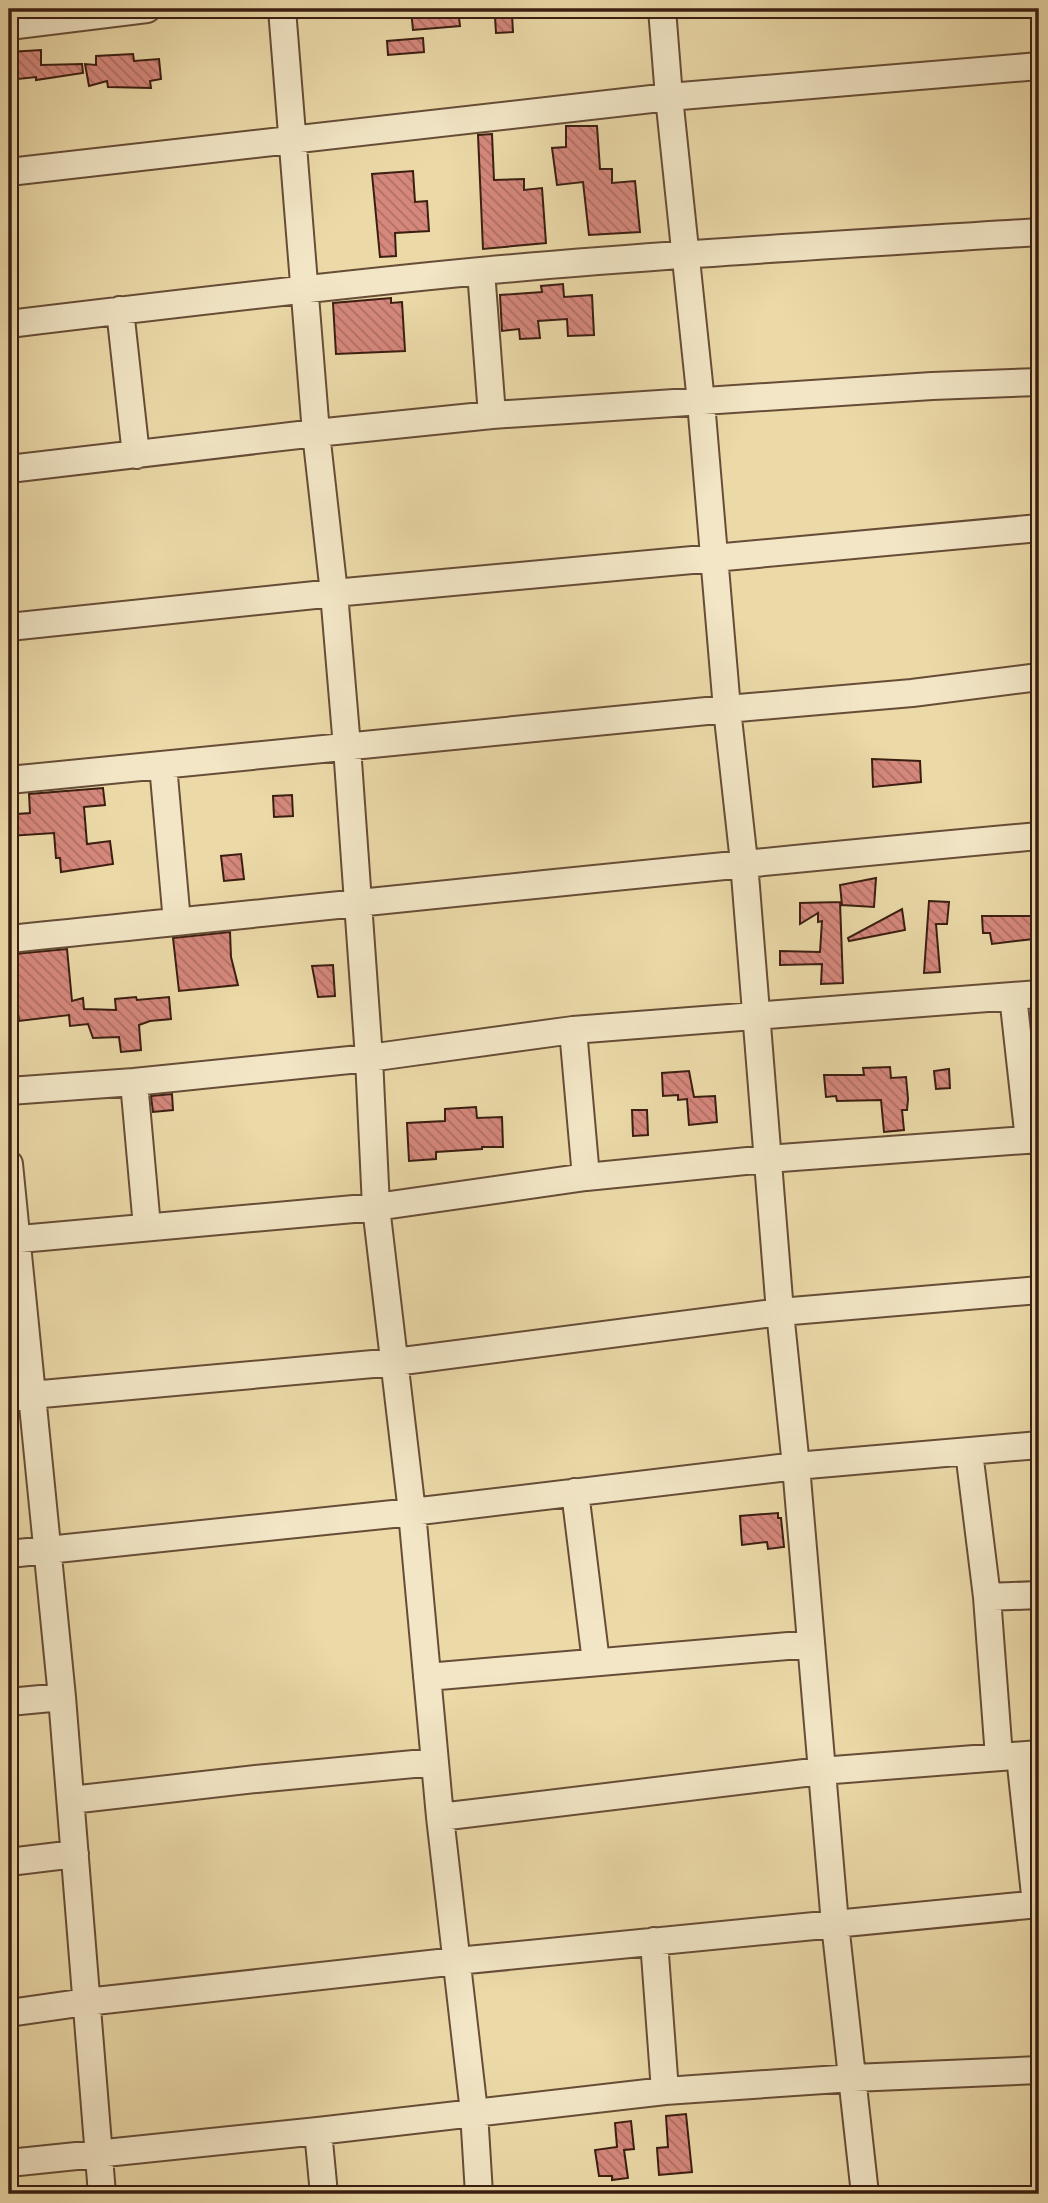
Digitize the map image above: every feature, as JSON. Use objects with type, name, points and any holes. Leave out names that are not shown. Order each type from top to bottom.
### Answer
[{"type":"street","points":[[9,26],[147,9]]},
{"type":"street","points":[[282,9],[316,433],[334,593],[347,747],[369,1058],[376,1207],[412,1512],[440,1816],[474,2112],[479,2194]]},
{"type":"street","points":[[662,9],[701,402],[727,709],[744,862],[780,1312],[796,1466],[835,1924],[865,2194]]},
{"type":"street","points":[[9,172],[669,97],[1039,66]]},
{"type":"street","points":[[9,324],[481,271],[686,254],[1039,232]]},
{"type":"street","points":[[481,271],[492,415]]},
{"type":"street","points":[[120,310],[136,454]]},
{"type":"street","points":[[9,469],[492,415],[932,386],[1039,382]]},
{"type":"street","points":[[9,626],[1039,528]]},
{"type":"street","points":[[9,780],[912,693],[1039,677]]},
{"type":"street","points":[[163,765],[177,922]]},
{"type":"street","points":[[9,939],[744,862],[1039,836]]},
{"type":"street","points":[[9,1091],[134,1082],[369,1058],[573,1030],[1039,994]]},
{"type":"street","points":[[12,1240],[376,1207],[586,1177],[767,1159],[1034,1139],[1013,996]]},
{"type":"street","points":[[573,1030],[586,1177]]},
{"type":"street","points":[[134,1082],[147,1227]]},
{"type":"street","points":[[9,1164],[21,1396],[48,1550],[102,2194]]},
{"type":"street","points":[[21,1396],[395,1362],[780,1312],[1039,1290]]},
{"type":"street","points":[[9,1554],[412,1512],[796,1466],[1039,1445]]},
{"type":"street","points":[[9,2013],[457,1961],[1038,1904],[1020,1756],[987,1597],[969,1452]]},
{"type":"street","points":[[575,1492],[596,1662]]},
{"type":"street","points":[[987,1597],[1039,1595]]},
{"type":"street","points":[[427,1677],[811,1644]]},
{"type":"street","points":[[9,1702],[62,1697]]},
{"type":"street","points":[[440,1816],[821,1771],[1020,1756]]},
{"type":"street","points":[[71,1800],[435,1762]]},
{"type":"street","points":[[9,1862],[75,1854]]},
{"type":"street","points":[[654,1941],[665,2091]]},
{"type":"street","points":[[9,2163],[665,2091],[853,2078],[1039,2070]]},
{"type":"street","points":[[318,2131],[324,2194]]},
{"type":"building","points":[[458,9],[460,26],[413,30],[411,10]]},
{"type":"building","points":[[512,15],[513,32],[496,33],[495,17]]},
{"type":"building","points":[[423,38],[424,52],[388,55],[387,41]]},
{"type":"building","points":[[41,50],[41,65],[82,64],[83,73],[36,80],[36,77],[9,80],[9,52]]},
{"type":"building","points":[[133,54],[134,61],[159,59],[161,79],[150,81],[151,88],[108,87],[107,81],[89,86],[85,64],[96,65],[96,56]]},
{"type":"building","points":[[566,126],[597,126],[600,169],[612,169],[612,183],[635,181],[640,232],[589,235],[583,182],[557,185],[552,148],[566,147]]},
{"type":"building","points":[[492,134],[494,180],[524,179],[524,190],[542,188],[546,243],[483,249],[478,135]]},
{"type":"building","points":[[413,171],[415,202],[427,201],[429,231],[395,233],[396,256],[380,257],[372,174]]},
{"type":"building","points":[[563,284],[564,297],[592,295],[594,335],[568,336],[567,319],[538,321],[540,338],[520,339],[519,329],[502,331],[500,295],[542,292],[541,286]]},
{"type":"building","points":[[391,298],[391,303],[402,302],[405,351],[336,354],[333,303]]},
{"type":"building","points":[[872,759],[920,761],[921,782],[873,787]]},
{"type":"building","points":[[103,788],[105,805],[84,807],[87,844],[110,841],[113,864],[61,872],[60,858],[56,858],[54,833],[9,836],[9,819],[17,818],[17,814],[30,813],[29,794]]},
{"type":"building","points":[[292,795],[293,816],[274,817],[273,796]]},
{"type":"building","points":[[241,854],[244,879],[224,881],[221,856]]},
{"type":"building","points":[[876,878],[874,907],[842,905],[840,885]]},
{"type":"building","points":[[929,901],[949,902],[947,924],[936,924],[940,972],[924,973]]},
{"type":"building","points":[[840,902],[843,983],[821,984],[822,964],[780,965],[780,951],[820,952],[822,921],[818,922],[818,913],[800,924],[800,903]]},
{"type":"building","points":[[902,909],[905,930],[849,941],[848,938]]},
{"type":"building","points":[[982,916],[1033,916],[1033,939],[992,944],[990,933],[983,933]]},
{"type":"building","points":[[230,932],[231,957],[238,985],[179,991],[173,938]]},
{"type":"building","points":[[67,949],[72,1001],[83,998],[84,1009],[116,1010],[115,999],[169,997],[171,1019],[139,1025],[141,1050],[121,1052],[119,1037],[93,1038],[88,1024],[70,1026],[69,1015],[19,1021],[14,954]]},
{"type":"building","points":[[333,965],[335,996],[318,997],[312,966]]},
{"type":"building","points":[[890,1067],[891,1078],[906,1077],[908,1099],[907,1110],[902,1110],[904,1130],[884,1132],[881,1100],[837,1101],[836,1096],[826,1097],[824,1075],[864,1075],[863,1068]]},
{"type":"building","points":[[949,1069],[950,1088],[936,1089],[934,1071]]},
{"type":"building","points":[[689,1071],[694,1097],[715,1096],[717,1122],[689,1125],[687,1099],[678,1100],[678,1095],[663,1096],[662,1073]]},
{"type":"building","points":[[172,1094],[173,1110],[153,1112],[151,1096]]},
{"type":"building","points":[[476,1107],[477,1118],[502,1117],[503,1147],[436,1152],[436,1159],[409,1161],[407,1123],[445,1121],[445,1109]]},
{"type":"building","points":[[632,1110],[647,1110],[648,1135],[633,1136]]},
{"type":"building","points":[[778,1513],[784,1547],[768,1549],[767,1542],[742,1545],[740,1516]]},
{"type":"building","points":[[686,2114],[692,2172],[659,2175],[657,2148],[668,2147],[666,2116]]},
{"type":"building","points":[[631,2121],[634,2149],[624,2150],[628,2178],[612,2180],[612,2176],[599,2176],[595,2150],[617,2147],[615,2123]]}]
